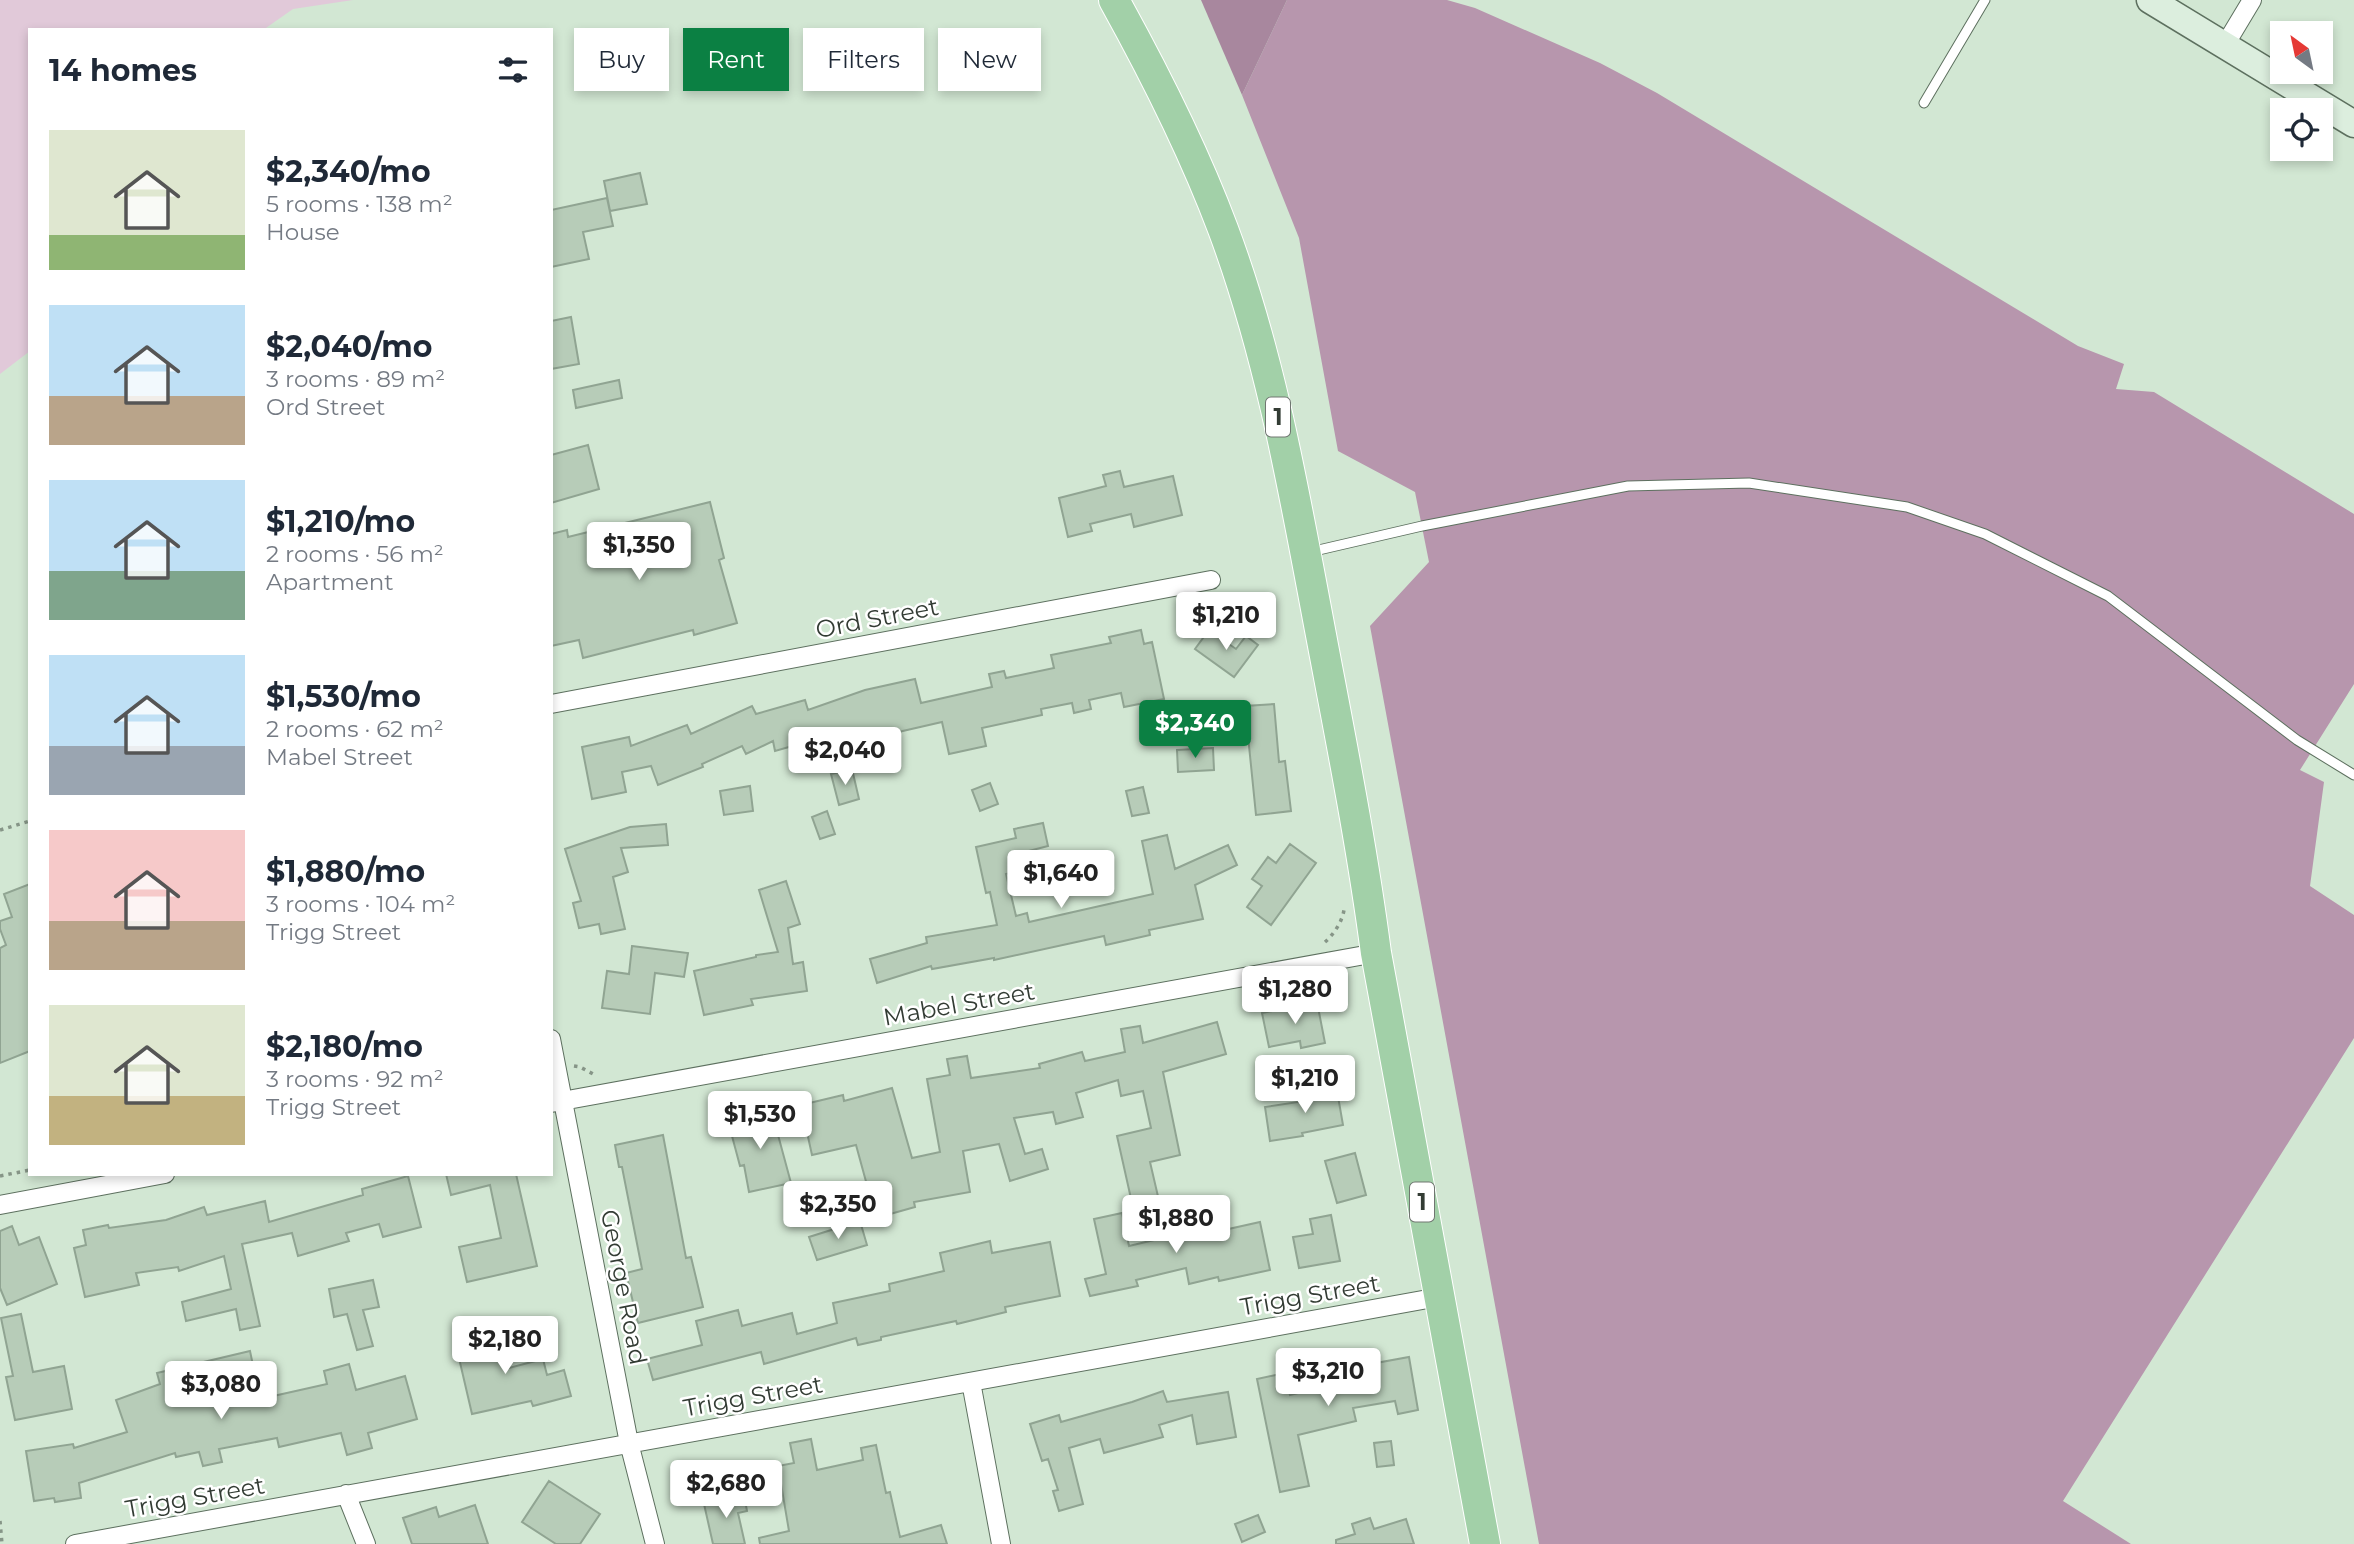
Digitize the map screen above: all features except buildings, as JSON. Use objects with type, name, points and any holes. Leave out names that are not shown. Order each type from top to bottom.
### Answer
[{"type":"highway","name":"1","points":[[1114,0],[1165,94],[1223,229],[1250,310],[1276,404],[1364,860],[1376,953],[1485,1544]]},
{"type":"main road","points":[[2150,0],[2354,124]]},
{"type":"street","points":[[2225,45],[2252,0]]},
{"type":"street","name":"Ord Street","points":[[553,704],[1211,580]]},
{"type":"street","name":"Mabel Street","points":[[557,1102],[1376,953]]},
{"type":"street","name":"George Road","points":[[553,1060],[557,1102],[629,1443],[655,1544]]},
{"type":"street","points":[[0,1205],[154,1176]]},
{"type":"street","name":"Trigg Street","points":[[75,1544],[1439,1297]]},
{"type":"street","points":[[971,1382],[1000,1544]]},
{"type":"street","points":[[346,1494],[366,1544]]},
{"type":"lane","points":[[1924,103],[1984,0]]},
{"type":"lane","points":[[1305,553],[1422,526],[1628,486],[1749,483],[1907,507],[1985,534],[2108,596],[2297,740],[2354,775]]},
{"type":"path","points":[[0,830],[28,822]]},
{"type":"path","points":[[0,1176],[28,1170]]},
{"type":"path","points":[[0,1521],[2,1544]]},
{"type":"shaded area","points":[[0,0],[353,0],[293,9],[266,28],[28,28],[28,353],[0,374]]},
{"type":"shaded area","points":[[1201,0],[1287,0],[1242,95]]},
{"type":"shaded area","points":[[1287,0],[1447,0],[1475,8],[1600,63],[1657,93],[2078,346],[2124,364],[2116,389],[2154,392],[2354,514],[2354,684],[2300,770],[2324,782],[2310,886],[2354,915],[2354,1038],[2063,1501],[2131,1544],[1539,1544],[1370,626],[1429,562],[1415,492],[1338,451],[1299,238],[1242,95]]}]
